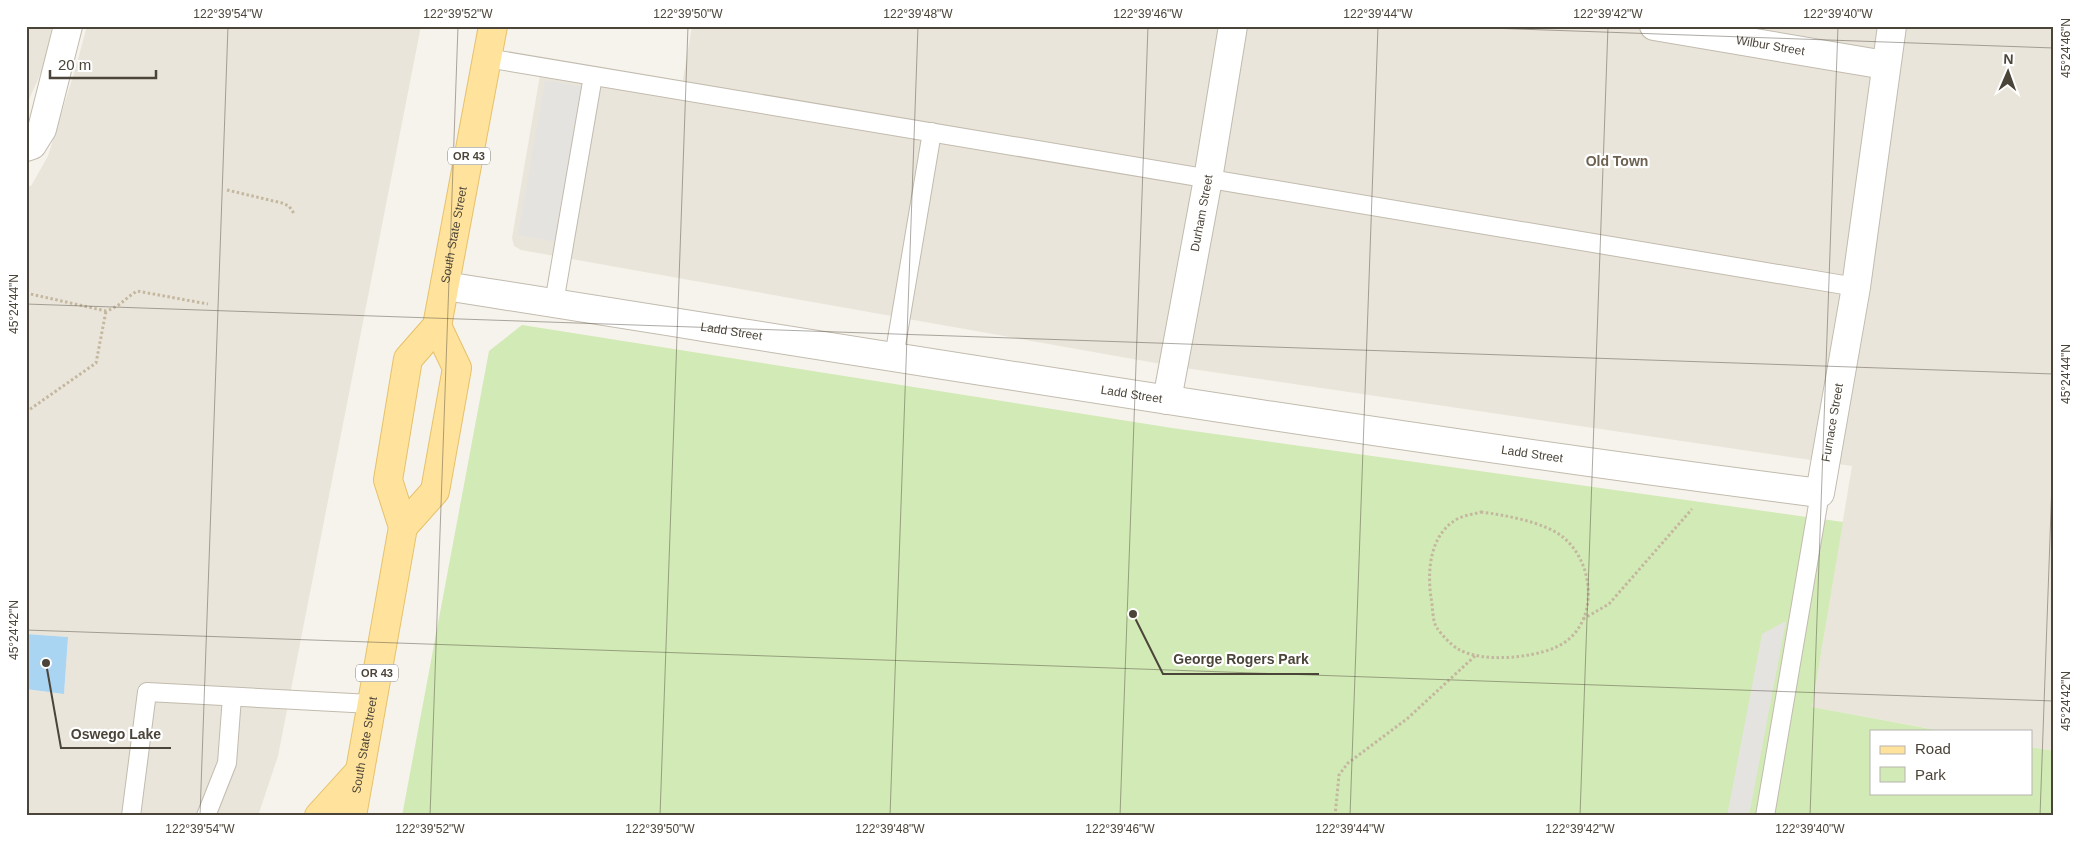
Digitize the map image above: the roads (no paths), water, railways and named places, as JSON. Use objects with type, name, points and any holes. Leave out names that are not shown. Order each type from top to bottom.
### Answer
[{"type":"main road","name":"South State Street","points":[[352,816],[403,527],[388,480],[408,359],[437,326],[493,26]]},
{"type":"main road","points":[[403,527],[435,492],[457,368],[437,326]]},
{"type":"main road","points":[[319,816],[359,772]]},
{"type":"street","points":[[26,147],[32,145],[42,129],[68,26]]},
{"type":"street","name":"Durham Street","points":[[1167,400],[1208,179],[1233,26]]},
{"type":"street","name":"Wilbur Street","points":[[1654,26],[1885,66]]},
{"type":"street","name":"Furnace Street","points":[[1820,493],[1856,287],[1892,26]]},
{"type":"street","name":"Ladd Street","points":[[445,286],[1167,400],[1820,493]]},
{"type":"lane","points":[[487,58],[1856,287]]},
{"type":"lane","points":[[554,303],[593,76]]},
{"type":"lane","points":[[894,357],[932,132]]},
{"type":"lane","name":"Furnace Street","points":[[1765,816],[1820,493]]},
{"type":"lane","points":[[131,816],[146,692],[371,704]]},
{"type":"lane","points":[[206,816],[227,763],[232,697]]},
{"type":"water","points":[[26,634],[68,637],[64,694],[26,689]]},
{"type":"place","name":"George Rogers Park","points":[[1133,614]]},
{"type":"place","name":"Oswego Lake","points":[[46,663]]},
{"type":"district","name":"Old Town","points":[[1617,161]]}]
